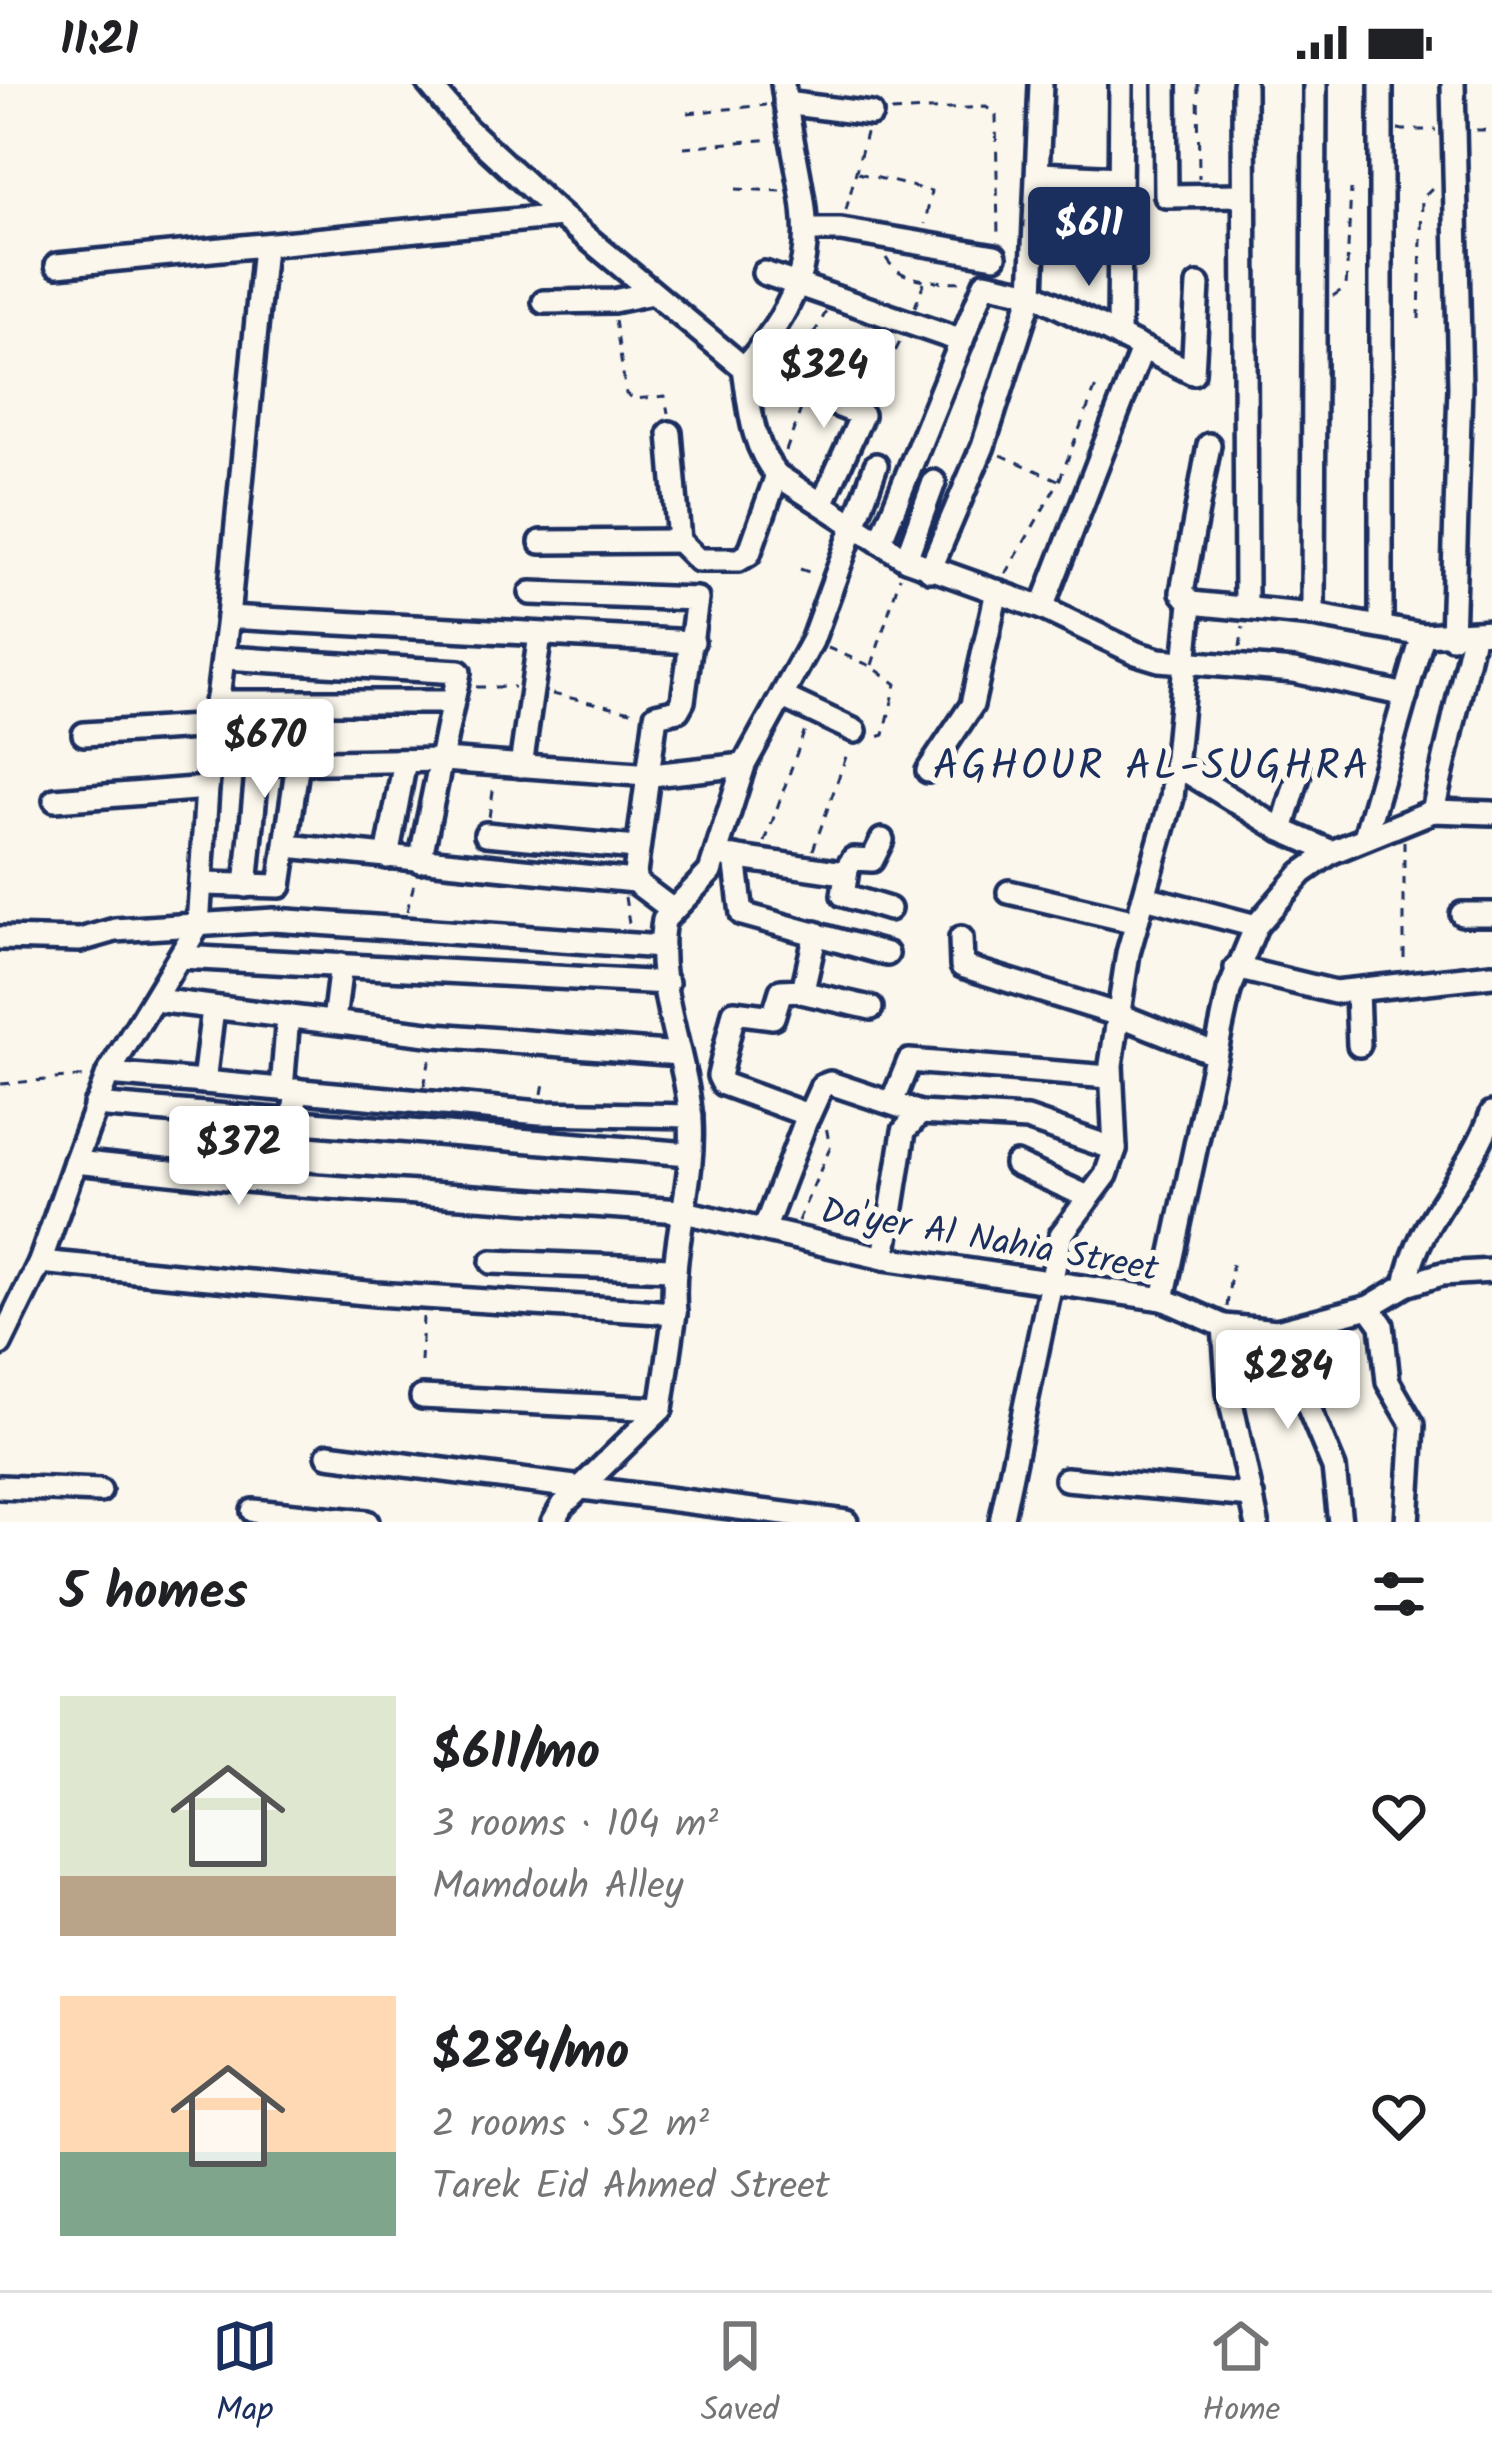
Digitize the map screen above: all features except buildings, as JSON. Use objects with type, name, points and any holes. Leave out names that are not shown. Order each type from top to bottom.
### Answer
[{"type":"street","points":[[429,84],[466,128],[561,217],[744,368],[862,415],[823,502]]},
{"type":"street","points":[[930,570],[983,446],[1032,293],[1041,174],[1041,84]]},
{"type":"street","points":[[1119,337],[1121,84]]},
{"type":"street","points":[[1165,84],[1166,196],[1243,195]]},
{"type":"street","points":[[1244,84],[1246,607]]},
{"type":"street","points":[[1313,615],[1315,84]]},
{"type":"street","points":[[1381,84],[1381,627]]},
{"type":"street","points":[[1433,811],[1472,635],[1453,179],[1454,84]]},
{"type":"street","points":[[744,368],[783,322],[801,285],[808,230],[784,94],[871,114]]},
{"type":"street","points":[[1041,174],[1119,178]]},
{"type":"street","points":[[57,265],[561,217]]},
{"type":"street","points":[[808,230],[842,230],[995,256]]},
{"type":"street","points":[[0,1344],[40,1262],[108,1074],[198,926],[207,788],[264,247]]},
{"type":"street","points":[[764,273],[962,341]]},
{"type":"street","points":[[880,542],[985,284],[1032,293],[1196,372],[1198,285]]},
{"type":"street","points":[[544,302],[613,302],[652,293]]},
{"type":"street","points":[[1042,608],[1142,349]]},
{"type":"street","points":[[744,368],[758,446],[777,475],[905,559],[1042,608],[1136,653],[1237,664],[1406,694]]},
{"type":"street","points":[[670,433],[679,541],[698,560],[739,560],[749,554],[777,475]]},
{"type":"street","points":[[1001,1522],[1061,1235],[1106,1175],[1115,1149],[1109,1077],[1136,922],[1177,765],[1191,603],[1182,592],[1209,445]]},
{"type":"street","points":[[876,465],[812,641],[744,765],[737,858],[742,914],[887,954]]},
{"type":"street","points":[[905,559],[934,482]]},
{"type":"street","points":[[541,542],[679,541]]},
{"type":"street","points":[[628,881],[652,775],[656,715],[681,706],[693,642],[698,560]]},
{"type":"street","points":[[928,772],[972,705],[997,591]]},
{"type":"street","points":[[531,592],[697,598]]},
{"type":"street","points":[[1191,603],[1313,615],[1423,635],[1472,635]]},
{"type":"street","points":[[228,617],[693,642]]},
{"type":"street","points":[[521,766],[540,635]]},
{"type":"street","points":[[1365,837],[1423,635]]},
{"type":"street","points":[[224,658],[460,673],[420,861]]},
{"type":"street","points":[[216,702],[454,695]]},
{"type":"street","points":[[783,697],[855,731]]},
{"type":"street","points":[[246,886],[274,703]]},
{"type":"street","points":[[84,734],[214,726]]},
{"type":"street","points":[[210,764],[443,760],[652,775],[744,765]]},
{"type":"street","points":[[387,857],[405,761]]},
{"type":"street","points":[[204,884],[280,886],[298,762]]},
{"type":"street","points":[[1177,765],[1282,830],[1332,853]]},
{"type":"street","points":[[1282,830],[1300,770]]},
{"type":"street","points":[[55,800],[207,788]]},
{"type":"street","points":[[1163,1299],[1214,1053],[1236,968],[1256,926],[1302,873],[1365,837],[1433,811],[1492,813]]},
{"type":"street","points":[[486,834],[636,848]]},
{"type":"street","points":[[881,840],[872,860],[853,859],[843,895],[889,909]]},
{"type":"street","points":[[287,846],[628,881],[670,908]]},
{"type":"street","points":[[553,1522],[583,1485],[661,1409],[675,1313],[671,1269],[691,1116],[662,946],[670,908],[737,858],[847,870]]},
{"type":"street","points":[[1009,892],[1136,922]]},
{"type":"street","points":[[1144,898],[1256,926]]},
{"type":"street","points":[[1462,914],[1492,914]]},
{"type":"street","points":[[0,938],[80,940],[115,929],[274,920],[635,949],[662,946]]},
{"type":"street","points":[[801,992],[817,933]]},
{"type":"street","points":[[962,938],[962,966],[1119,1016],[1214,1053]]},
{"type":"street","points":[[181,957],[667,983]]},
{"type":"street","points":[[334,1021],[341,964]]},
{"type":"street","points":[[1236,968],[1312,990],[1358,991],[1492,975]]},
{"type":"street","points":[[808,1118],[806,1111],[720,1081],[732,1015],[739,1010],[773,1017],[781,991],[871,1008]]},
{"type":"street","points":[[1358,991],[1359,1045]]},
{"type":"street","points":[[155,1000],[436,1035],[679,1054]]},
{"type":"street","points":[[204,1082],[213,1009]]},
{"type":"street","points":[[285,1184],[295,1122],[288,1016]]},
{"type":"street","points":[[893,1100],[909,1061],[1109,1077]]},
{"type":"street","points":[[108,1074],[540,1113],[691,1116]]},
{"type":"street","points":[[764,1230],[826,1083],[893,1100],[920,1113],[1012,1116],[1115,1149]]},
{"type":"street","points":[[95,1105],[689,1154]]},
{"type":"street","points":[[533,1141],[540,1113]]},
{"type":"street","points":[[884,1258],[904,1131],[920,1113]]},
{"type":"street","points":[[1406,1286],[1420,1233],[1474,1158],[1492,1113]]},
{"type":"street","name":"Da'yer Al Nahia Street","points":[[75,1162],[285,1184],[680,1211],[884,1258],[1163,1299],[1224,1326],[1277,1331],[1369,1307],[1406,1286],[1442,1274],[1492,1271]]},
{"type":"street","points":[[1016,1164],[1088,1197]]},
{"type":"street","points":[[40,1262],[426,1298],[675,1313]]},
{"type":"street","points":[[492,1262],[671,1269]]},
{"type":"street","points":[[1369,1307],[1382,1325],[1388,1382],[1413,1425],[1407,1522]]},
{"type":"street","points":[[1224,1326],[1229,1394],[1257,1522]]},
{"type":"street","points":[[1277,1331],[1334,1468],[1340,1522]]},
{"type":"street","points":[[422,1397],[661,1409]]},
{"type":"street","points":[[328,1455],[846,1522]]},
{"type":"street","points":[[1066,1479],[1252,1496]]},
{"type":"street","points":[[0,1487],[100,1490]]},
{"type":"street","points":[[254,1511],[367,1522]]},
{"type":"path","points":[[1198,84],[1199,197]]},
{"type":"path","points":[[688,113],[784,94]]},
{"type":"path","points":[[842,230],[871,114],[986,107],[996,113],[1000,228],[995,256]]},
{"type":"path","points":[[1382,131],[1454,129]]},
{"type":"path","points":[[685,147],[791,137]]},
{"type":"path","points":[[856,172],[931,191],[934,198],[918,241]]},
{"type":"path","points":[[1419,319],[1422,198],[1428,188],[1453,179]]},
{"type":"path","points":[[736,189],[800,192]]},
{"type":"path","points":[[1313,296],[1344,292],[1352,189]]},
{"type":"path","points":[[891,237],[885,254],[889,265],[924,280],[985,284]]},
{"type":"path","points":[[862,415],[911,320],[924,280]]},
{"type":"path","points":[[777,475],[795,389],[836,294]]},
{"type":"path","points":[[613,302],[626,394],[634,399],[667,397]]},
{"type":"path","points":[[997,591],[1059,481],[1097,384]]},
{"type":"path","points":[[983,446],[1059,481]]},
{"type":"path","points":[[871,666],[905,559]]},
{"type":"path","points":[[1237,664],[1246,607]]},
{"type":"path","points":[[807,868],[855,731],[874,741],[884,735],[896,684],[871,666],[812,641]]},
{"type":"path","points":[[454,695],[533,687],[574,701],[656,715]]},
{"type":"path","points":[[737,858],[812,710]]},
{"type":"path","points":[[486,834],[497,765]]},
{"type":"path","points":[[1404,822],[1404,958]]},
{"type":"path","points":[[402,931],[420,861]]},
{"type":"path","points":[[628,881],[635,949]]},
{"type":"path","points":[[421,1101],[436,1035]]},
{"type":"path","points":[[1,1084],[108,1074]]},
{"type":"path","points":[[792,1237],[832,1139],[830,1128],[808,1118]]},
{"type":"path","points":[[1224,1326],[1232,1264]]},
{"type":"path","points":[[421,1362],[426,1298]]},
{"type":"district","name":"AGHOUR AL-SUGHRA","points":[[1152,764]]}]
